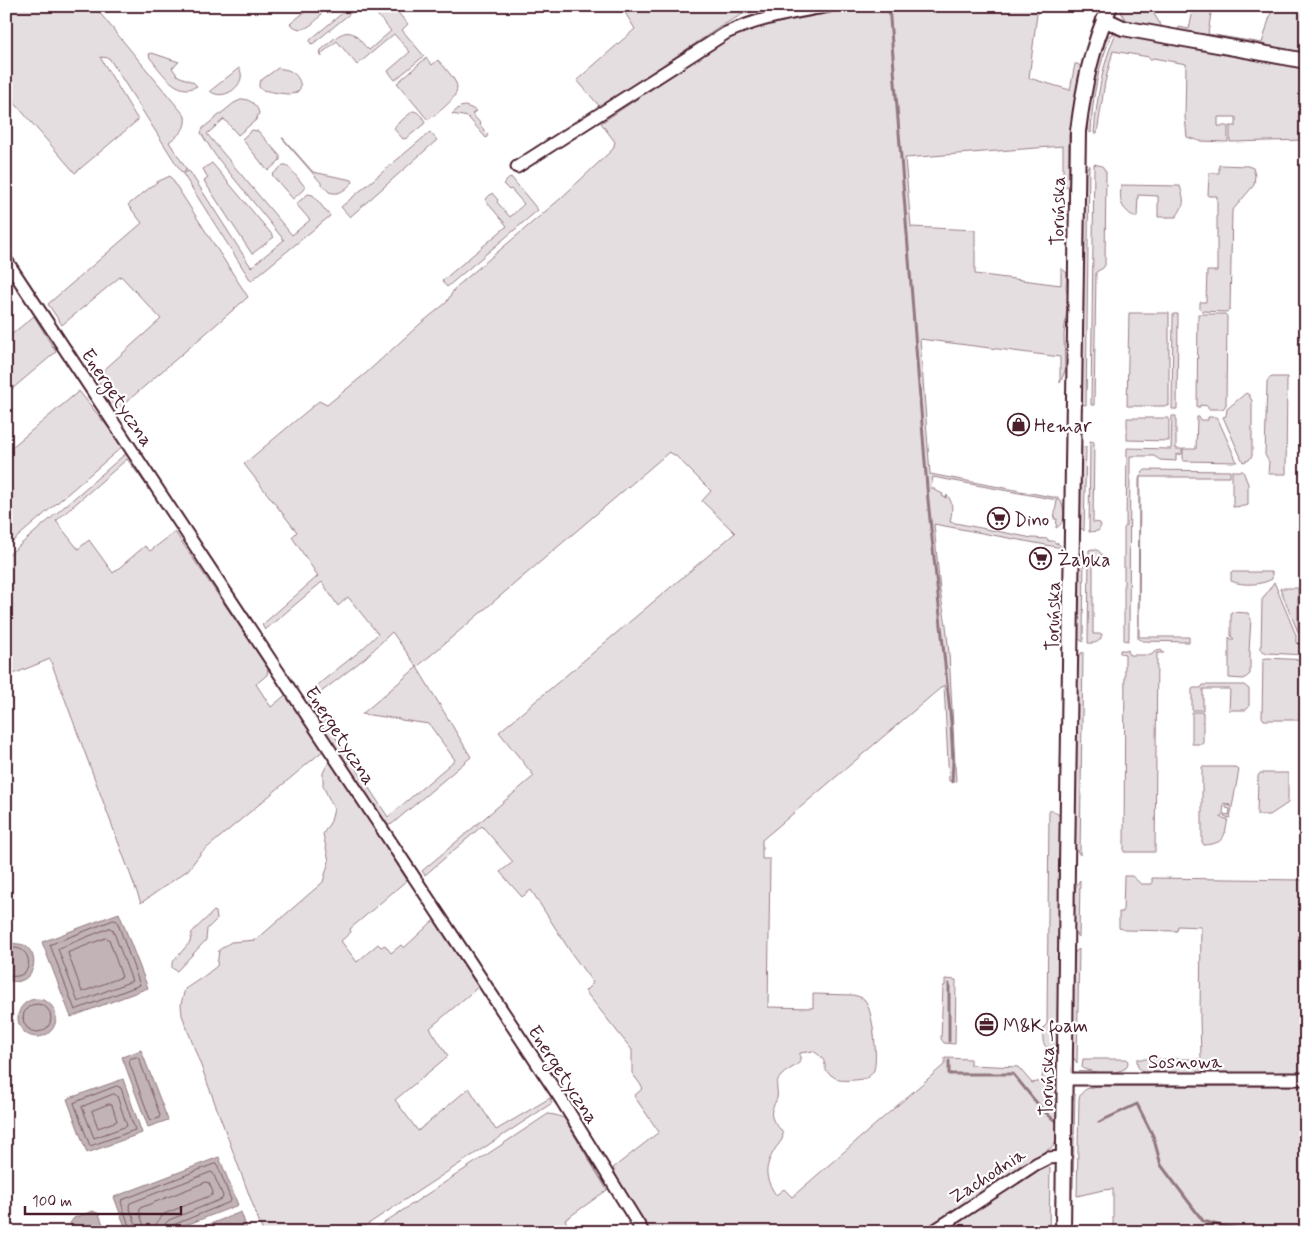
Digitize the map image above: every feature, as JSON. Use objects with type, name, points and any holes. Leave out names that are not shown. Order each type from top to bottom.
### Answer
[{"type":"street","points":[[517,167],[726,33],[755,21],[829,6]]},
{"type":"street","points":[[1107,13],[1123,28],[1306,61]]},
{"type":"street","name":"Toruńska","points":[[1063,1232],[1067,827],[1078,137],[1085,82],[1096,40],[1107,13]]},
{"type":"street","name":"Energetyczna","points":[[6,260],[562,1101],[643,1232]]},
{"type":"street","name":"Sosnowa","points":[[1065,1079],[1306,1079]]},
{"type":"street","name":"Zachodnia","points":[[932,1232],[1036,1164],[1048,1158],[1064,1157]]},
{"type":"shaded area","points":[[6,6],[94,6],[185,116],[183,129],[169,142],[187,170],[182,173],[109,58],[100,57],[138,120],[75,173],[6,93]]},
{"type":"shaded area","points":[[312,6],[322,6],[322,11],[318,19],[312,24],[307,28],[301,29],[290,24]]},
{"type":"shaded area","points":[[351,6],[359,6],[311,44],[311,39]]},
{"type":"shaded area","points":[[374,6],[392,6],[408,24],[402,30],[424,56],[395,80],[388,71],[410,52],[394,34],[357,65],[337,41],[321,54],[322,57],[320,54],[321,50],[341,34],[350,33],[355,35],[369,50],[391,31],[374,11]]},
{"type":"shaded area","points":[[621,6],[780,6],[743,14],[723,25],[600,107],[577,80],[635,29]]},
{"type":"shaded area","points":[[868,6],[1038,6],[1029,78],[1070,90],[1075,64],[1078,64],[1081,68],[1069,135],[1069,185],[1066,187],[1063,188],[1063,146],[905,158],[911,227],[975,230],[975,274],[1061,285],[1061,268],[1067,273],[1066,287],[1068,299],[1064,335],[1065,371],[1060,383],[1060,357],[920,339],[930,474],[1058,497],[1064,513],[1062,522],[1056,528],[1057,519],[1054,519],[1057,500],[933,477],[931,488],[943,494],[942,496],[946,498],[947,495],[951,501],[950,522],[1032,538],[1048,539],[1048,541],[1053,541],[1057,544],[1057,542],[1062,548],[934,524],[940,591],[949,653],[956,782],[949,781],[944,685],[762,840],[762,859],[770,859],[768,1007],[813,1008],[813,994],[853,995],[862,998],[870,1012],[874,1033],[875,1055],[873,1071],[870,1076],[864,1079],[838,1080],[827,1072],[822,1058],[813,1051],[800,1053],[800,1062],[785,1072],[779,1079],[777,1098],[772,1114],[773,1120],[782,1131],[783,1136],[767,1167],[769,1183],[776,1195],[784,1189],[792,1197],[945,1064],[945,1058],[970,1059],[970,1065],[1018,1067],[1032,1083],[1042,1081],[1043,1065],[1047,1061],[1054,1062],[1058,1066],[1057,1137],[1054,1146],[921,1232],[649,1232],[622,1188],[613,1168],[659,1132],[634,1096],[643,1088],[632,1073],[632,1050],[585,991],[593,983],[531,890],[522,897],[500,872],[513,862],[482,826],[425,875],[422,871],[534,776],[499,732],[735,533],[702,501],[711,491],[676,456],[669,452],[417,667],[392,632],[365,658],[311,700],[306,694],[360,651],[378,634],[348,597],[338,606],[322,582],[265,630],[262,625],[318,576],[292,537],[297,532],[244,464],[319,401],[327,405],[365,374],[446,303],[455,288],[560,199],[613,149],[615,142],[601,123],[730,37],[750,28]]},
{"type":"shaded area","points":[[1120,6],[1156,6],[1154,14],[1162,27],[1178,30],[1179,27],[1189,29],[1194,6],[1212,6],[1208,34],[1262,43],[1273,6],[1306,6],[1306,57],[1133,25],[1124,17]]},
{"type":"shaded area","points":[[1120,32],[1306,65],[1306,140],[1230,142],[1230,126],[1236,126],[1236,117],[1218,117],[1218,126],[1228,126],[1228,142],[1199,141],[1187,137],[1185,117],[1186,64],[1153,58],[1149,59],[1149,57],[1113,51],[1105,82],[1097,133],[1094,133],[1104,69],[1116,33]]},
{"type":"shaded area","points":[[1112,34],[1097,82],[1091,133],[1088,131],[1087,113],[1094,73],[1103,42]]},
{"type":"shaded area","points":[[152,53],[179,62],[172,68],[178,76],[193,82],[197,86],[183,89],[176,86],[164,76],[150,58],[149,54]]},
{"type":"shaded area","points":[[426,58],[432,65],[438,60],[452,77],[457,88],[456,94],[448,104],[428,120],[397,83]]},
{"type":"shaded area","points":[[239,68],[241,80],[233,90],[222,95],[210,91]]},
{"type":"shaded area","points":[[278,68],[289,70],[296,75],[300,82],[298,91],[292,94],[283,94],[262,90],[259,87],[260,81]]},
{"type":"shaded area","points":[[243,99],[251,102],[257,108],[259,113],[256,120],[238,135],[224,119],[207,134],[292,235],[310,220],[296,204],[308,194],[313,195],[330,216],[251,281],[183,174],[188,171],[190,172],[251,267],[284,240],[215,155],[201,133],[203,128],[234,103]]},
{"type":"shaded area","points":[[465,106],[476,111],[472,114],[488,135],[486,138],[468,117],[452,114],[460,107]]},
{"type":"shaded area","points":[[413,111],[420,115],[425,123],[407,138],[403,139],[394,129],[396,125]]},
{"type":"shaded area","points":[[252,130],[258,131],[280,156],[280,160],[268,171],[242,139]]},
{"type":"shaded area","points":[[430,132],[437,140],[350,217],[341,207]]},
{"type":"shaded area","points":[[282,138],[313,172],[352,180],[353,182],[339,192],[329,192]]},
{"type":"shaded area","points":[[212,163],[274,237],[252,254],[204,181],[208,178],[203,169]]},
{"type":"shaded area","points":[[1094,164],[1102,166],[1106,172],[1105,265],[1096,272],[1094,405],[1091,405]]},
{"type":"shaded area","points":[[283,165],[289,167],[305,187],[293,199],[272,175]]},
{"type":"shaded area","points":[[1089,165],[1086,405],[1081,404],[1084,172]]},
{"type":"shaded area","points":[[1219,165],[1248,166],[1253,168],[1255,175],[1254,185],[1232,211],[1230,310],[1226,312],[1202,311],[1200,309],[1200,302],[1206,302],[1207,271],[1217,271],[1217,196],[1208,196],[1209,173],[1219,173]]},
{"type":"shaded area","points":[[170,176],[248,297],[117,410],[96,377],[161,319],[121,276],[62,325],[48,304],[142,223],[128,205],[157,182]]},
{"type":"shaded area","points":[[511,177],[538,210],[447,287],[442,281],[507,226],[485,200],[492,193],[510,217],[524,204],[511,189],[509,190],[503,184]]},
{"type":"shaded area","points":[[1121,185],[1180,186],[1183,206],[1176,217],[1158,217],[1158,196],[1138,195],[1137,217],[1134,217],[1123,207],[1120,196]]},
{"type":"shaded area","points":[[1129,313],[1169,313],[1169,406],[1127,406]]},
{"type":"shaded area","points":[[1173,314],[1178,314],[1177,409],[1172,409]]},
{"type":"shaded area","points":[[1198,314],[1225,314],[1227,316],[1226,405],[1223,409],[1208,409],[1208,406],[1200,405],[1200,407],[1197,407]]},
{"type":"shaded area","points":[[34,316],[56,352],[6,394],[6,339]]},
{"type":"shaded area","points":[[1287,377],[1286,474],[1268,474],[1269,462],[1265,455],[1267,382],[1269,378]]},
{"type":"shaded area","points":[[79,391],[123,446],[6,547],[6,452]]},
{"type":"shaded area","points":[[1246,393],[1252,401],[1252,456],[1249,460],[1243,462],[1223,417],[1226,416],[1227,409]]},
{"type":"shaded area","points":[[1172,416],[1176,416],[1176,449],[1182,449],[1182,454],[1176,455],[1176,461],[1160,460],[1154,456],[1130,456],[1128,641],[1124,640],[1124,528],[1126,526],[1127,448],[1171,449]]},
{"type":"shaded area","points":[[1197,417],[1200,420],[1208,420],[1208,417],[1217,417],[1237,462],[1183,461],[1183,449],[1196,449]]},
{"type":"shaded area","points":[[1127,418],[1169,418],[1169,441],[1127,440]]},
{"type":"shaded area","points":[[1090,441],[1094,442],[1093,522],[1100,523],[1101,526],[1098,531],[1089,532]]},
{"type":"shaded area","points":[[1080,446],[1086,447],[1084,531],[1079,524]]},
{"type":"shaded area","points":[[130,454],[150,486],[148,490],[127,459],[56,521],[78,549],[89,540],[113,573],[145,546],[150,551],[175,532],[268,668],[267,675],[256,684],[271,707],[288,693],[324,750],[201,853],[188,870],[141,903],[50,659],[6,677],[6,557],[124,455]]},
{"type":"shaded area","points":[[1145,470],[1230,471],[1230,477],[1140,477],[1139,637],[1189,637],[1189,642],[1143,641],[1138,639],[1139,479],[1141,474]]},
{"type":"shaded area","points":[[1232,471],[1243,471],[1248,484],[1248,505],[1233,507]]},
{"type":"shaded area","points":[[1093,549],[1100,552],[1103,559],[1093,559],[1093,634],[1102,634],[1099,641],[1088,643],[1089,550]]},
{"type":"shaded area","points":[[1084,553],[1083,642],[1078,638],[1078,635],[1079,561]]},
{"type":"shaded area","points":[[1231,572],[1272,572],[1272,579],[1258,584],[1241,584],[1231,581]]},
{"type":"shaded area","points":[[1274,582],[1296,635],[1296,643],[1306,644],[1306,655],[1267,653],[1261,650],[1262,600]]},
{"type":"shaded area","points":[[1280,588],[1298,588],[1298,632]]},
{"type":"shaded area","points":[[1231,612],[1248,613],[1251,619],[1250,674],[1244,679],[1229,678],[1229,637],[1234,639],[1231,636]]},
{"type":"shaded area","points":[[1120,650],[1128,650],[1129,655],[1151,655],[1161,650],[1164,653],[1157,653],[1155,852],[1124,852],[1125,654],[1120,653]]},
{"type":"shaded area","points":[[1083,652],[1080,855],[1075,843],[1077,659]]},
{"type":"shaded area","points":[[1263,659],[1306,660],[1306,720],[1264,720],[1262,717]]},
{"type":"shaded area","points":[[417,667],[471,757],[392,824],[386,826],[306,704],[311,700],[388,817],[455,760],[429,724],[362,714]]},
{"type":"shaded area","points":[[1203,685],[1244,685],[1249,689],[1249,707],[1246,710],[1229,710],[1230,689],[1203,689],[1203,710],[1192,710],[1192,689],[1201,688]]},
{"type":"shaded area","points":[[1192,712],[1203,712],[1203,744],[1192,744]]},
{"type":"shaded area","points":[[330,759],[407,880],[350,929],[351,932],[341,941],[357,962],[378,944],[381,947],[385,945],[391,953],[401,945],[404,948],[434,920],[478,987],[430,1028],[448,1056],[395,1100],[418,1131],[469,1088],[496,1130],[550,1098],[552,1103],[356,1232],[263,1232],[182,1015],[181,1004],[185,989],[217,966],[219,950],[231,942],[256,940],[323,882],[329,861],[323,834],[331,821],[334,809],[323,786],[323,773]]},
{"type":"shaded area","points":[[1202,767],[1235,767],[1239,770],[1230,818],[1224,816],[1224,814],[1229,815],[1230,809],[1226,808],[1226,805],[1230,805],[1224,803],[1221,818],[1228,819],[1224,835],[1216,843],[1204,845],[1202,842]]},
{"type":"shaded area","points":[[1260,773],[1288,773],[1288,803],[1270,815],[1257,815],[1258,776]]},
{"type":"shaded area","points":[[1049,811],[1054,811],[1061,818],[1058,1043],[1055,1047],[1049,1049],[1044,1043],[1043,1028],[1047,1024]]},
{"type":"shaded area","points":[[1124,876],[1132,876],[1141,884],[1152,884],[1152,878],[1303,880],[1306,878],[1306,1073],[1145,1073],[1139,1069],[1137,1059],[1201,1059],[1201,927],[1178,926],[1177,931],[1124,930],[1119,928],[1119,912],[1123,912]]},
{"type":"shaded area","points":[[1080,880],[1079,937],[1074,930],[1074,896],[1076,886]]},
{"type":"shaded area","points":[[214,911],[216,912],[217,919],[207,929],[206,940],[177,971],[172,968],[172,963],[190,942],[192,932]]},
{"type":"shaded area","points":[[1079,949],[1077,1063],[1073,1057],[1072,1050],[1073,956]]},
{"type":"shaded area","points":[[945,979],[956,980],[955,1044],[944,1043],[941,1039],[943,986],[945,986]]},
{"type":"shaded area","points":[[1083,1059],[1127,1059],[1128,1063],[1126,1068],[1116,1072],[1098,1072],[1082,1068]]},
{"type":"shaded area","points":[[1097,1086],[1306,1086],[1306,1232],[1113,1232],[1113,1189],[1077,1196],[1079,1098],[1086,1089]]},
{"type":"shaded area","points":[[1075,1094],[1073,1188],[1070,1188],[1072,1102]]},
{"type":"shaded area","points":[[548,1114],[564,1118],[607,1190],[565,1220],[572,1232],[370,1232]]},
{"type":"shaded area","points":[[1050,1168],[1049,1232],[941,1232],[1036,1169]]},
{"type":"water","points":[[119,913],[148,988],[71,1017],[42,942]]},
{"type":"water","points":[[13,943],[24,945],[30,951],[34,965],[27,977],[21,981],[14,982],[6,979],[6,946]]},
{"type":"water","points":[[37,999],[51,1004],[56,1018],[51,1032],[37,1037],[23,1032],[18,1018],[23,1004]]},
{"type":"water","points":[[141,1050],[168,1120],[148,1127],[122,1057]]},
{"type":"water","points":[[123,1079],[142,1133],[87,1153],[67,1099]]},
{"type":"water","points":[[219,1157],[238,1205],[168,1232],[127,1232],[114,1197]]},
{"type":"water","points":[[93,1211],[99,1214],[106,1232],[73,1232],[70,1223],[74,1218]]},
{"type":"water","points":[[241,1212],[248,1232],[190,1232]]},
{"type":"waterway","points":[[889,6],[928,500],[951,722],[952,782]]},
{"type":"waterway","points":[[949,984],[949,1041]]},
{"type":"waterway","points":[[949,1061],[949,1074],[1013,1074],[1040,1106],[1056,1121]]},
{"type":"waterway","points":[[1099,1122],[1137,1104],[1153,1136],[1161,1165],[1203,1221],[1255,1232]]},
{"type":"place","name":"Hemar","points":[[1018,425]]},
{"type":"place","name":"Dino","points":[[998,519]]},
{"type":"place","name":"Żabka","points":[[1041,559]]},
{"type":"place","name":"M&K foam","points":[[987,1025]]}]
